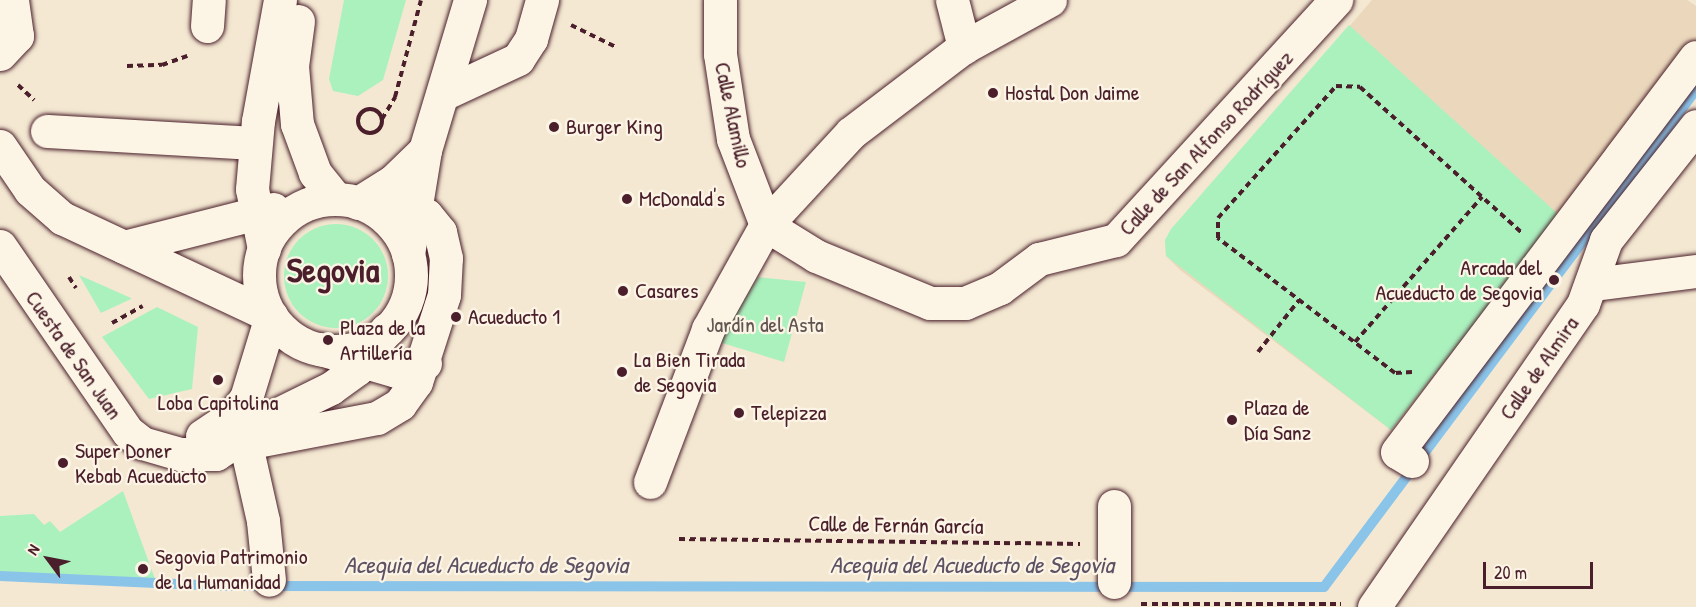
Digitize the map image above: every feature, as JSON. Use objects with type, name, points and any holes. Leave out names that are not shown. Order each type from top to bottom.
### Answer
[{"type":"street","points":[[0,54],[17,36],[12,0]]},
{"type":"street","points":[[268,592],[263,521],[240,441],[271,316],[260,282],[264,249],[253,211],[253,176],[255,143],[280,0]]},
{"type":"street","points":[[303,0],[292,66],[292,96],[308,160],[358,205],[398,232],[408,254]]},
{"type":"street","points":[[320,349],[355,348],[386,330],[410,290],[408,254],[423,205],[425,150],[470,0]]},
{"type":"street","name":"Calle Alamillo","points":[[720,0],[720,54],[733,139],[766,225]]},
{"type":"street","points":[[952,0],[964,47]]},
{"type":"street","points":[[650,482],[708,329],[766,225],[851,133],[964,47],[1050,0]]},
{"type":"street","name":"Calle de San Alfonso Rodríguez","points":[[766,225],[816,256],[930,303],[946,306],[975,300],[1000,288],[1039,259],[1116,240],[1336,0]]},
{"type":"street","points":[[443,94],[518,59],[552,10]]},
{"type":"street","points":[[1454,489],[1410,460],[1546,255],[1696,57]]},
{"type":"street","name":"Calle de Almira","points":[[1363,603],[1454,489],[1593,284],[1598,252],[1606,240],[1696,126]]},
{"type":"street","points":[[47,131],[255,143]]},
{"type":"street","points":[[0,146],[44,204],[124,248],[271,316],[287,334],[320,349],[396,371],[424,363]]},
{"type":"street","points":[[358,205],[392,182],[425,150]]},
{"type":"street","points":[[213,222],[239,199],[253,176]]},
{"type":"street","points":[[124,248],[253,211],[292,213],[358,205],[423,205]]},
{"type":"street","points":[[240,441],[377,418],[408,395],[424,363],[447,270],[440,232],[423,205]]},
{"type":"street","points":[[264,249],[292,213]]},
{"type":"street","name":"Cuesta de San Juan","points":[[0,246],[128,432],[162,448],[202,456],[240,441],[332,388],[363,363],[386,330]]},
{"type":"street","points":[[1593,284],[1696,271]]},
{"type":"street","name":"Cuesta de San Juan","points":[[162,448],[206,434],[240,441]]},
{"type":"street","points":[[1114,506],[1114,596]]},
{"type":"path","points":[[382,119],[369,108],[357,121],[369,133],[378,130],[395,97],[422,0]]},
{"type":"path","points":[[552,10],[616,47]]},
{"type":"path","points":[[127,66],[178,61],[200,45],[208,13]]},
{"type":"path","points":[[1420,363],[1413,372],[1395,373],[1218,238],[1218,218],[1336,86],[1360,87],[1546,255]]},
{"type":"path","points":[[1355,342],[1482,197]]},
{"type":"path","points":[[1514,242],[1521,232]]},
{"type":"path","points":[[1258,352],[1299,300]]},
{"type":"path","points":[[112,323],[143,306]]},
{"type":"path","name":"Calle de Fernán García","points":[[679,539],[1113,545]]},
{"type":"path","points":[[1114,596],[1323,607],[1363,603]]},
{"type":"shaded area","points":[[1372,0],[1687,0],[1696,6],[1696,45],[1391,430],[1180,270],[1166,256],[1165,240]]},
{"type":"green space","points":[[344,0],[406,0],[383,80],[358,96],[333,91],[329,79]]},
{"type":"green space","points":[[1349,25],[1559,215],[1391,430],[1166,256],[1165,240],[1171,229]]},
{"type":"green space","points":[[336,224],[356,228],[373,239],[384,256],[388,276],[384,296],[373,313],[356,324],[336,328],[316,324],[299,313],[288,296],[284,276],[288,256],[299,239],[316,228]]},
{"type":"green space","points":[[79,275],[131,298],[131,299],[101,313]]},
{"type":"green space","name":"Jardín del Asta","points":[[758,277],[806,282],[784,362],[719,342]]},
{"type":"green space","points":[[157,307],[198,327],[192,389],[149,399],[102,337]]},
{"type":"green space","points":[[123,491],[155,579],[0,572],[0,516],[34,514],[44,525],[50,521],[60,532]]},
{"type":"waterway","name":"Acequia del Acueducto de Segovia","points":[[0,576],[223,586],[1324,587],[1696,90]]},
{"type":"place","name":"Hostal Don Jaime","points":[[993,93]]},
{"type":"place","name":"Burger King","points":[[554,127]]},
{"type":"place","name":"McDonald's","points":[[627,199]]},
{"type":"place","name":"Arcada del Acueducto de Segovia","points":[[1554,280]]},
{"type":"place","name":"Casares","points":[[623,291]]},
{"type":"place","name":"Acueducto 1","points":[[456,317]]},
{"type":"place","name":"Plaza de la Artillería","points":[[328,340]]},
{"type":"place","name":"La Bien Tirada de Segovia","points":[[622,372]]},
{"type":"place","name":"Loba Capitolina","points":[[218,380]]},
{"type":"place","name":"Telepizza","points":[[739,413]]},
{"type":"place","name":"Plaza de Día Sanz","points":[[1232,420]]},
{"type":"place","name":"Super Doner Kebab Acueducto","points":[[63,463]]},
{"type":"place","name":"Segovia Patrimonio de la Humanidad","points":[[143,569]]},
{"type":"district","name":"Segovia","points":[[333,271]]}]
